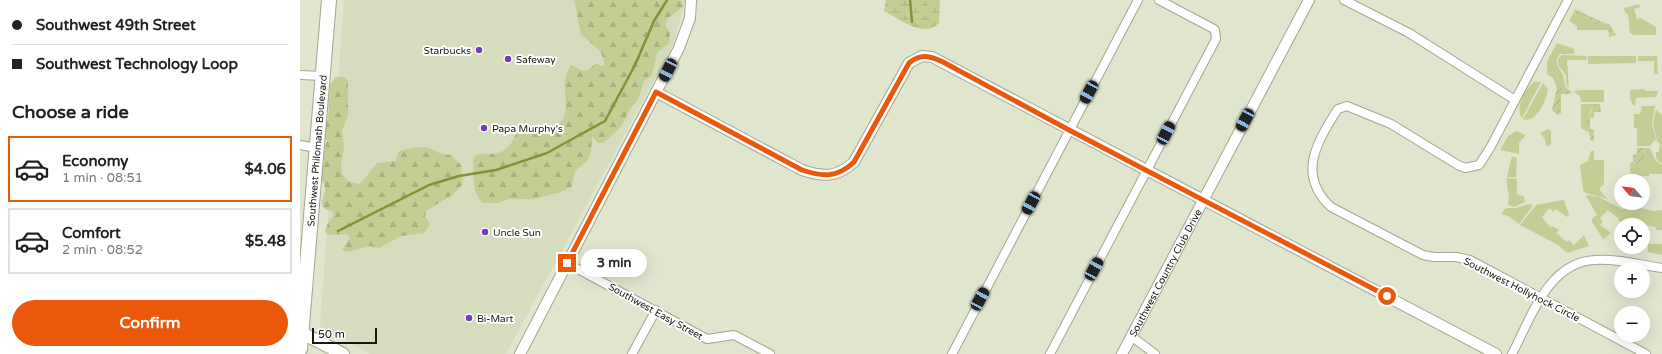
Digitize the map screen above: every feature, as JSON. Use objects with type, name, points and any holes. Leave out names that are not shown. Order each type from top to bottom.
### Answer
[{"type":"highway","name":"Southwest Philomath Boulevard","points":[[300,349],[300,332],[329,0]]},
{"type":"main road","points":[[300,332],[343,354]]},
{"type":"street","points":[[520,354],[681,42],[690,18],[691,0]]},
{"type":"street","points":[[952,354],[1138,0]]},
{"type":"street","points":[[1050,354],[1216,35],[1212,28],[1159,0]]},
{"type":"street","name":"Southwest Country Club Drive","points":[[1122,354],[1309,0]]},
{"type":"street","points":[[1344,0],[1409,33],[1515,100]]},
{"type":"street","name":"Southwest Hollyhock Circle","points":[[1568,0],[1482,161],[1472,168],[1465,168],[1458,165],[1392,124],[1353,107],[1347,106],[1341,107],[1334,115],[1316,149],[1313,157],[1311,172],[1316,190],[1331,207],[1416,253],[1434,257],[1456,257],[1470,260],[1646,354]]},
{"type":"street","points":[[656,92],[802,170],[825,176],[840,173],[854,162],[909,63],[922,56],[932,57],[1496,354]]},
{"type":"street","points":[[300,75],[323,76]]},
{"type":"street","points":[[300,145],[316,148]]},
{"type":"street","points":[[1512,354],[1541,299],[1556,276],[1566,268],[1577,263],[1607,260],[1662,268]]},
{"type":"street","name":"Southwest Easy Street","points":[[567,263],[707,339],[734,335],[770,354]]},
{"type":"street","points":[[632,354],[656,310]]},
{"type":"street","points":[[1131,336],[1155,354]]},
{"type":"shaded area","points":[[344,0],[686,0],[673,45],[506,354],[370,354],[320,326]]},
{"type":"green space","points":[[574,0],[679,0],[682,2],[683,7],[667,19],[665,24],[670,33],[669,43],[657,53],[652,75],[644,81],[639,97],[630,109],[621,127],[603,143],[598,143],[592,136],[591,152],[587,161],[575,171],[572,186],[564,191],[534,199],[508,199],[498,203],[483,203],[476,193],[473,158],[478,154],[493,154],[504,150],[515,137],[518,129],[555,126],[562,121],[565,115],[565,81],[571,66],[586,71],[597,63],[601,66],[605,65],[601,52],[581,34]]},
{"type":"green space","points":[[886,0],[940,0],[939,23],[926,29],[904,23],[884,11]]},
{"type":"green space","points":[[1639,4],[1640,7],[1634,9],[1637,19],[1641,18],[1656,27],[1656,35],[1634,35],[1630,33],[1628,15],[1624,8]]},
{"type":"green space","points":[[1575,9],[1609,24],[1616,35],[1609,37],[1608,26],[1573,13]]},
{"type":"green space","points":[[1573,13],[1608,26],[1609,30],[1577,30],[1577,26],[1569,21]]},
{"type":"green space","points":[[1557,43],[1574,49],[1574,54],[1560,54],[1557,60],[1557,64],[1564,77],[1566,88],[1557,88],[1553,78],[1547,74],[1547,62]]},
{"type":"green space","points":[[1562,55],[1587,56],[1586,60],[1567,60],[1569,89],[1566,76],[1558,63],[1558,59]]},
{"type":"green space","points":[[1588,56],[1636,56],[1636,63],[1588,64]]},
{"type":"green space","points":[[1638,56],[1657,56],[1658,74],[1654,74],[1654,61],[1638,61]]},
{"type":"green space","points":[[335,77],[344,77],[348,80],[348,116],[342,130],[344,149],[341,164],[342,174],[348,181],[358,184],[362,182],[377,163],[396,161],[398,152],[413,148],[426,147],[442,154],[451,155],[461,165],[463,184],[452,195],[426,211],[425,216],[430,224],[424,233],[401,236],[379,248],[369,246],[346,252],[342,249],[350,238],[347,234],[328,235],[325,231],[328,223],[334,215],[332,211],[324,209],[322,204],[325,188],[320,174],[324,164],[324,152],[327,141],[323,132],[328,119],[330,85]]},
{"type":"green space","points":[[1534,82],[1541,82],[1522,118],[1519,109],[1522,98]]},
{"type":"green space","points":[[1543,83],[1548,89],[1543,105],[1532,118],[1528,120],[1523,119]]},
{"type":"green space","points":[[1557,88],[1566,88],[1572,92],[1571,94],[1561,94],[1561,113],[1558,115],[1552,110]]},
{"type":"green space","points":[[1644,89],[1645,91],[1658,91],[1656,97],[1636,98],[1635,106],[1633,105],[1630,99],[1630,90]]},
{"type":"green space","points":[[1604,90],[1604,102],[1581,102],[1580,96],[1573,91]]},
{"type":"green space","points":[[1581,104],[1595,104],[1589,113],[1588,132],[1581,128]]},
{"type":"green space","points":[[1595,104],[1600,104],[1601,112],[1594,112],[1594,117],[1590,118],[1590,129],[1594,129],[1594,141],[1591,141],[1588,118]]},
{"type":"green space","points":[[1642,106],[1655,106],[1652,124],[1656,139],[1650,146],[1637,146],[1637,128],[1634,128],[1634,114],[1640,114]]},
{"type":"green space","points":[[1656,110],[1662,115],[1662,164],[1656,156],[1656,152],[1659,152],[1660,143],[1657,142],[1653,122]]},
{"type":"green space","points":[[1548,129],[1551,131],[1551,145],[1546,146],[1545,139],[1540,133]]},
{"type":"green space","points":[[1516,131],[1526,135],[1519,143],[1519,154],[1500,150],[1508,136]]},
{"type":"green space","points":[[1637,148],[1644,148],[1646,158],[1643,162],[1630,166],[1630,163],[1633,162],[1633,155],[1637,154]]},
{"type":"green space","points":[[1644,148],[1650,148],[1656,160],[1662,165],[1662,174],[1630,173],[1630,166],[1643,162],[1646,156]]},
{"type":"green space","points":[[1591,151],[1594,151],[1594,160],[1604,160],[1604,184],[1599,189],[1607,199],[1586,193],[1583,190],[1580,165],[1588,161]]},
{"type":"green space","points":[[1512,156],[1517,158],[1516,177],[1507,177]]},
{"type":"green space","points":[[1507,178],[1517,179],[1517,195],[1524,196],[1525,202],[1514,207],[1508,205],[1509,197]]},
{"type":"green space","points":[[1586,196],[1599,197],[1614,205],[1614,210],[1662,210],[1662,230],[1656,230],[1656,227],[1650,226],[1650,218],[1618,218],[1608,210],[1600,218],[1603,222],[1600,225],[1611,233],[1603,239],[1592,222],[1592,219],[1597,215]]},
{"type":"green space","points":[[1564,200],[1569,215],[1567,217],[1556,209],[1553,212],[1550,208],[1542,217],[1550,227],[1552,226],[1559,230],[1556,233],[1567,242],[1569,240],[1574,245],[1584,235],[1589,246],[1567,253],[1558,245],[1520,225],[1536,205]]},
{"type":"green space","points":[[1529,204],[1533,205],[1519,224],[1508,216],[1501,214],[1506,208],[1516,208]]},
{"type":"green space","points":[[1650,244],[1662,244],[1662,255],[1650,252]]},
{"type":"waterway","points":[[338,231],[429,185],[459,176],[496,170],[547,153],[605,121],[635,65],[654,21],[667,0]]},
{"type":"waterway","points":[[910,0],[912,22]]},
{"type":"place","name":"Starbucks","points":[[479,50]]},
{"type":"place","name":"Safeway","points":[[508,59]]},
{"type":"place","name":"Papa Murphy's","points":[[484,128]]},
{"type":"place","name":"Uncle Sun","points":[[485,232]]},
{"type":"place","name":"Bi-Mart","points":[[469,318]]},
{"type":"route","points":[[567,263],[656,92],[802,170],[817,175],[830,176],[840,173],[854,162],[909,63],[915,58],[927,56],[943,62],[993,88],[1069,130],[1387,296]]}]
